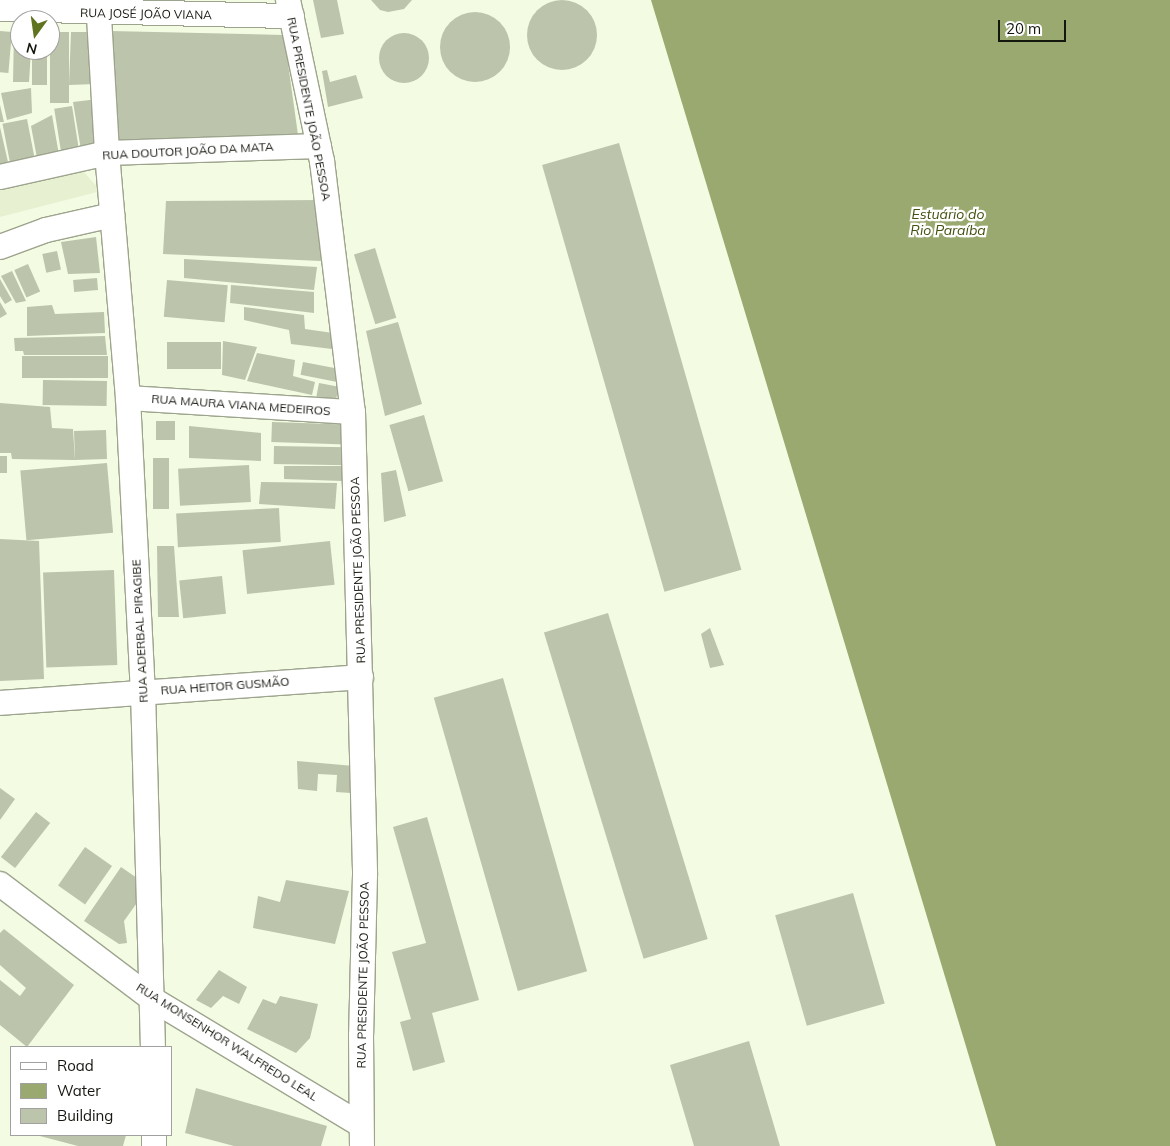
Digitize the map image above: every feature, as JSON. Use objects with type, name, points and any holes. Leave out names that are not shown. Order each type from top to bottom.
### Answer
[{"type":"street","name":"RUA JOSÉ JOÃO VIANA","points":[[0,9],[99,7],[290,8]]},
{"type":"street","name":"RUA ADERBAL PIRAGIBE","points":[[99,7],[107,153],[128,398],[143,691],[153,1046]]},
{"type":"street","name":"RUA PRESIDENTE JOÃO PESSOA","points":[[290,8],[319,146],[353,412],[365,875],[362,1135]]},
{"type":"street","name":"RUA DOUTOR JOÃO DA MATA","points":[[0,176],[107,153],[319,146]]},
{"type":"street","points":[[0,248],[46,230],[112,214]]},
{"type":"street","name":"RUA MAURA VIANA MEDEIROS","points":[[128,398],[353,412]]},
{"type":"street","name":"RUA HEITOR GUSMÃO","points":[[0,703],[143,691],[361,677]]},
{"type":"street","name":"RUA MONSENHOR WALFREDO LEAL","points":[[0,884],[152,999],[362,1135]]},
{"type":"shaded area","points":[[82,170],[101,191],[0,217],[0,189]]},
{"type":"water","name":"Estuário do Rio Paraíba","points":[[651,0],[1170,0],[1170,1146],[996,1146]]},
{"type":"building","points":[[313,0],[337,0],[344,34],[321,38]]},
{"type":"building","points":[[371,0],[412,0],[404,9],[388,12],[380,10]]},
{"type":"building","points":[[562,0],[575,3],[587,10],[594,22],[597,35],[594,48],[587,60],[575,67],[562,70],[549,67],[537,60],[530,48],[527,35],[530,22],[537,10],[549,3]]},
{"type":"building","points":[[475,12],[488,15],[500,22],[507,34],[510,47],[507,60],[500,72],[488,79],[475,82],[462,79],[450,72],[443,60],[440,47],[443,34],[450,22],[462,15]]},
{"type":"building","points":[[0,31],[10,32],[8,73],[0,72]]},
{"type":"building","points":[[110,31],[284,35],[298,135],[116,143]]},
{"type":"building","points":[[60,32],[69,32],[69,103],[50,103],[50,60],[60,60]]},
{"type":"building","points":[[71,32],[94,32],[96,84],[69,85]]},
{"type":"building","points":[[404,33],[414,35],[422,40],[427,48],[429,58],[427,68],[422,76],[414,81],[404,83],[394,81],[386,76],[381,68],[379,58],[381,48],[386,40],[394,35]]},
{"type":"building","points":[[13,60],[30,60],[29,82],[13,82]]},
{"type":"building","points":[[32,60],[47,60],[47,85],[32,85]]},
{"type":"building","points":[[327,70],[330,82],[356,75],[363,98],[328,107],[322,71]]},
{"type":"building","points":[[31,88],[32,113],[7,120],[1,93]]},
{"type":"building","points":[[98,99],[102,148],[81,150],[73,102]]},
{"type":"building","points":[[0,105],[4,122],[0,122]]},
{"type":"building","points":[[72,106],[79,151],[61,154],[54,109]]},
{"type":"building","points":[[52,115],[59,155],[37,158],[31,126]]},
{"type":"building","points":[[27,119],[35,159],[10,164],[2,124]]},
{"type":"building","points":[[0,127],[8,162],[0,164]]},
{"type":"building","points":[[619,143],[741,570],[664,592],[542,165]]},
{"type":"building","points":[[322,200],[321,261],[163,254],[166,201]]},
{"type":"building","points":[[96,237],[100,273],[68,274],[61,242]]},
{"type":"building","points":[[375,248],[396,318],[375,324],[354,254]]},
{"type":"building","points":[[57,251],[61,270],[46,273],[42,254]]},
{"type":"building","points":[[184,259],[317,267],[314,290],[184,278]]},
{"type":"building","points":[[28,264],[40,291],[26,298],[14,270]]},
{"type":"building","points":[[12,271],[26,301],[16,303],[1,276]]},
{"type":"building","points":[[97,278],[98,290],[74,292],[73,280]]},
{"type":"building","points":[[0,279],[12,300],[5,304],[0,296]]},
{"type":"building","points":[[167,280],[228,285],[225,322],[164,317]]},
{"type":"building","points":[[231,285],[314,292],[314,313],[230,303]]},
{"type":"building","points":[[0,302],[7,314],[0,318]]},
{"type":"building","points":[[52,305],[55,314],[104,312],[105,333],[27,336],[27,307]]},
{"type":"building","points":[[244,307],[304,315],[305,329],[333,333],[332,349],[291,344],[289,330],[244,320]]},
{"type":"building","points":[[398,322],[422,404],[385,416],[366,331]]},
{"type":"building","points":[[105,336],[107,355],[24,355],[23,351],[15,351],[14,338]]},
{"type":"building","points":[[223,341],[257,347],[245,380],[222,375]]},
{"type":"building","points":[[167,342],[221,342],[221,369],[167,369]]},
{"type":"building","points":[[257,353],[295,360],[293,376],[315,382],[312,395],[247,381]]},
{"type":"building","points":[[22,356],[108,356],[108,378],[22,378]]},
{"type":"building","points":[[303,362],[338,369],[336,382],[301,375]]},
{"type":"building","points":[[43,380],[107,381],[107,406],[43,405]]},
{"type":"building","points":[[319,383],[339,387],[336,403],[316,399]]},
{"type":"building","points":[[0,403],[50,407],[52,428],[73,429],[75,460],[12,459],[11,453],[0,453]]},
{"type":"building","points":[[424,415],[443,481],[408,491],[389,425]]},
{"type":"building","points":[[156,421],[175,421],[175,440],[156,440]]},
{"type":"building","points":[[272,422],[347,425],[346,445],[271,442]]},
{"type":"building","points":[[189,426],[261,433],[261,461],[189,458]]},
{"type":"building","points":[[106,430],[107,459],[75,460],[74,431]]},
{"type":"building","points":[[274,446],[347,447],[347,465],[274,464]]},
{"type":"building","points":[[0,456],[7,456],[7,473],[0,473]]},
{"type":"building","points":[[153,458],[169,458],[169,509],[153,509]]},
{"type":"building","points":[[107,463],[113,533],[26,540],[20,471]]},
{"type":"building","points":[[249,465],[251,502],[180,506],[178,469]]},
{"type":"building","points":[[284,466],[343,466],[342,481],[284,479]]},
{"type":"building","points":[[396,470],[406,516],[384,522],[381,473]]},
{"type":"building","points":[[261,482],[337,483],[335,509],[259,504]]},
{"type":"building","points":[[279,508],[281,542],[178,547],[176,513]]},
{"type":"building","points":[[0,539],[39,541],[44,679],[0,681]]},
{"type":"building","points":[[330,541],[335,585],[247,594],[242,550]]},
{"type":"building","points":[[157,546],[174,546],[179,617],[158,617]]},
{"type":"building","points":[[114,570],[117,665],[46,667],[43,572]]},
{"type":"building","points":[[222,576],[226,614],[183,618],[179,580]]},
{"type":"building","points":[[608,613],[708,939],[644,959],[544,633]]},
{"type":"building","points":[[710,628],[724,665],[710,668],[701,634]]},
{"type":"building","points":[[503,678],[587,971],[518,991],[434,698]]},
{"type":"building","points":[[297,761],[354,766],[351,793],[336,792],[337,775],[318,774],[317,791],[298,789]]},
{"type":"building","points":[[0,788],[15,799],[0,820]]},
{"type":"building","points":[[36,812],[50,823],[15,868],[1,857]]},
{"type":"building","points":[[427,817],[479,1000],[432,1013],[445,1062],[413,1071],[400,1022],[411,1019],[392,952],[426,943],[393,827]]},
{"type":"building","points":[[85,847],[112,866],[85,904],[58,886]]},
{"type":"building","points":[[121,867],[137,878],[139,900],[124,921],[127,943],[119,944],[84,921]]},
{"type":"building","points":[[286,880],[349,891],[335,944],[253,928],[258,896],[280,902]]},
{"type":"building","points":[[853,893],[885,1004],[807,1026],[775,915]]},
{"type":"building","points":[[4,929],[74,985],[28,1046],[0,1025],[0,980],[20,996],[26,988],[0,965],[0,933]]},
{"type":"building","points":[[219,970],[247,987],[239,1004],[223,996],[211,1008],[196,1000]]},
{"type":"building","points":[[280,996],[318,1004],[310,1038],[296,1053],[247,1029],[263,999],[276,1004]]},
{"type":"building","points":[[749,1041],[780,1146],[694,1146],[670,1065]]},
{"type":"building","points":[[196,1088],[327,1126],[321,1146],[234,1146],[185,1133]]},
{"type":"building","points":[[40,1136],[126,1136],[123,1146],[78,1146]]}]
